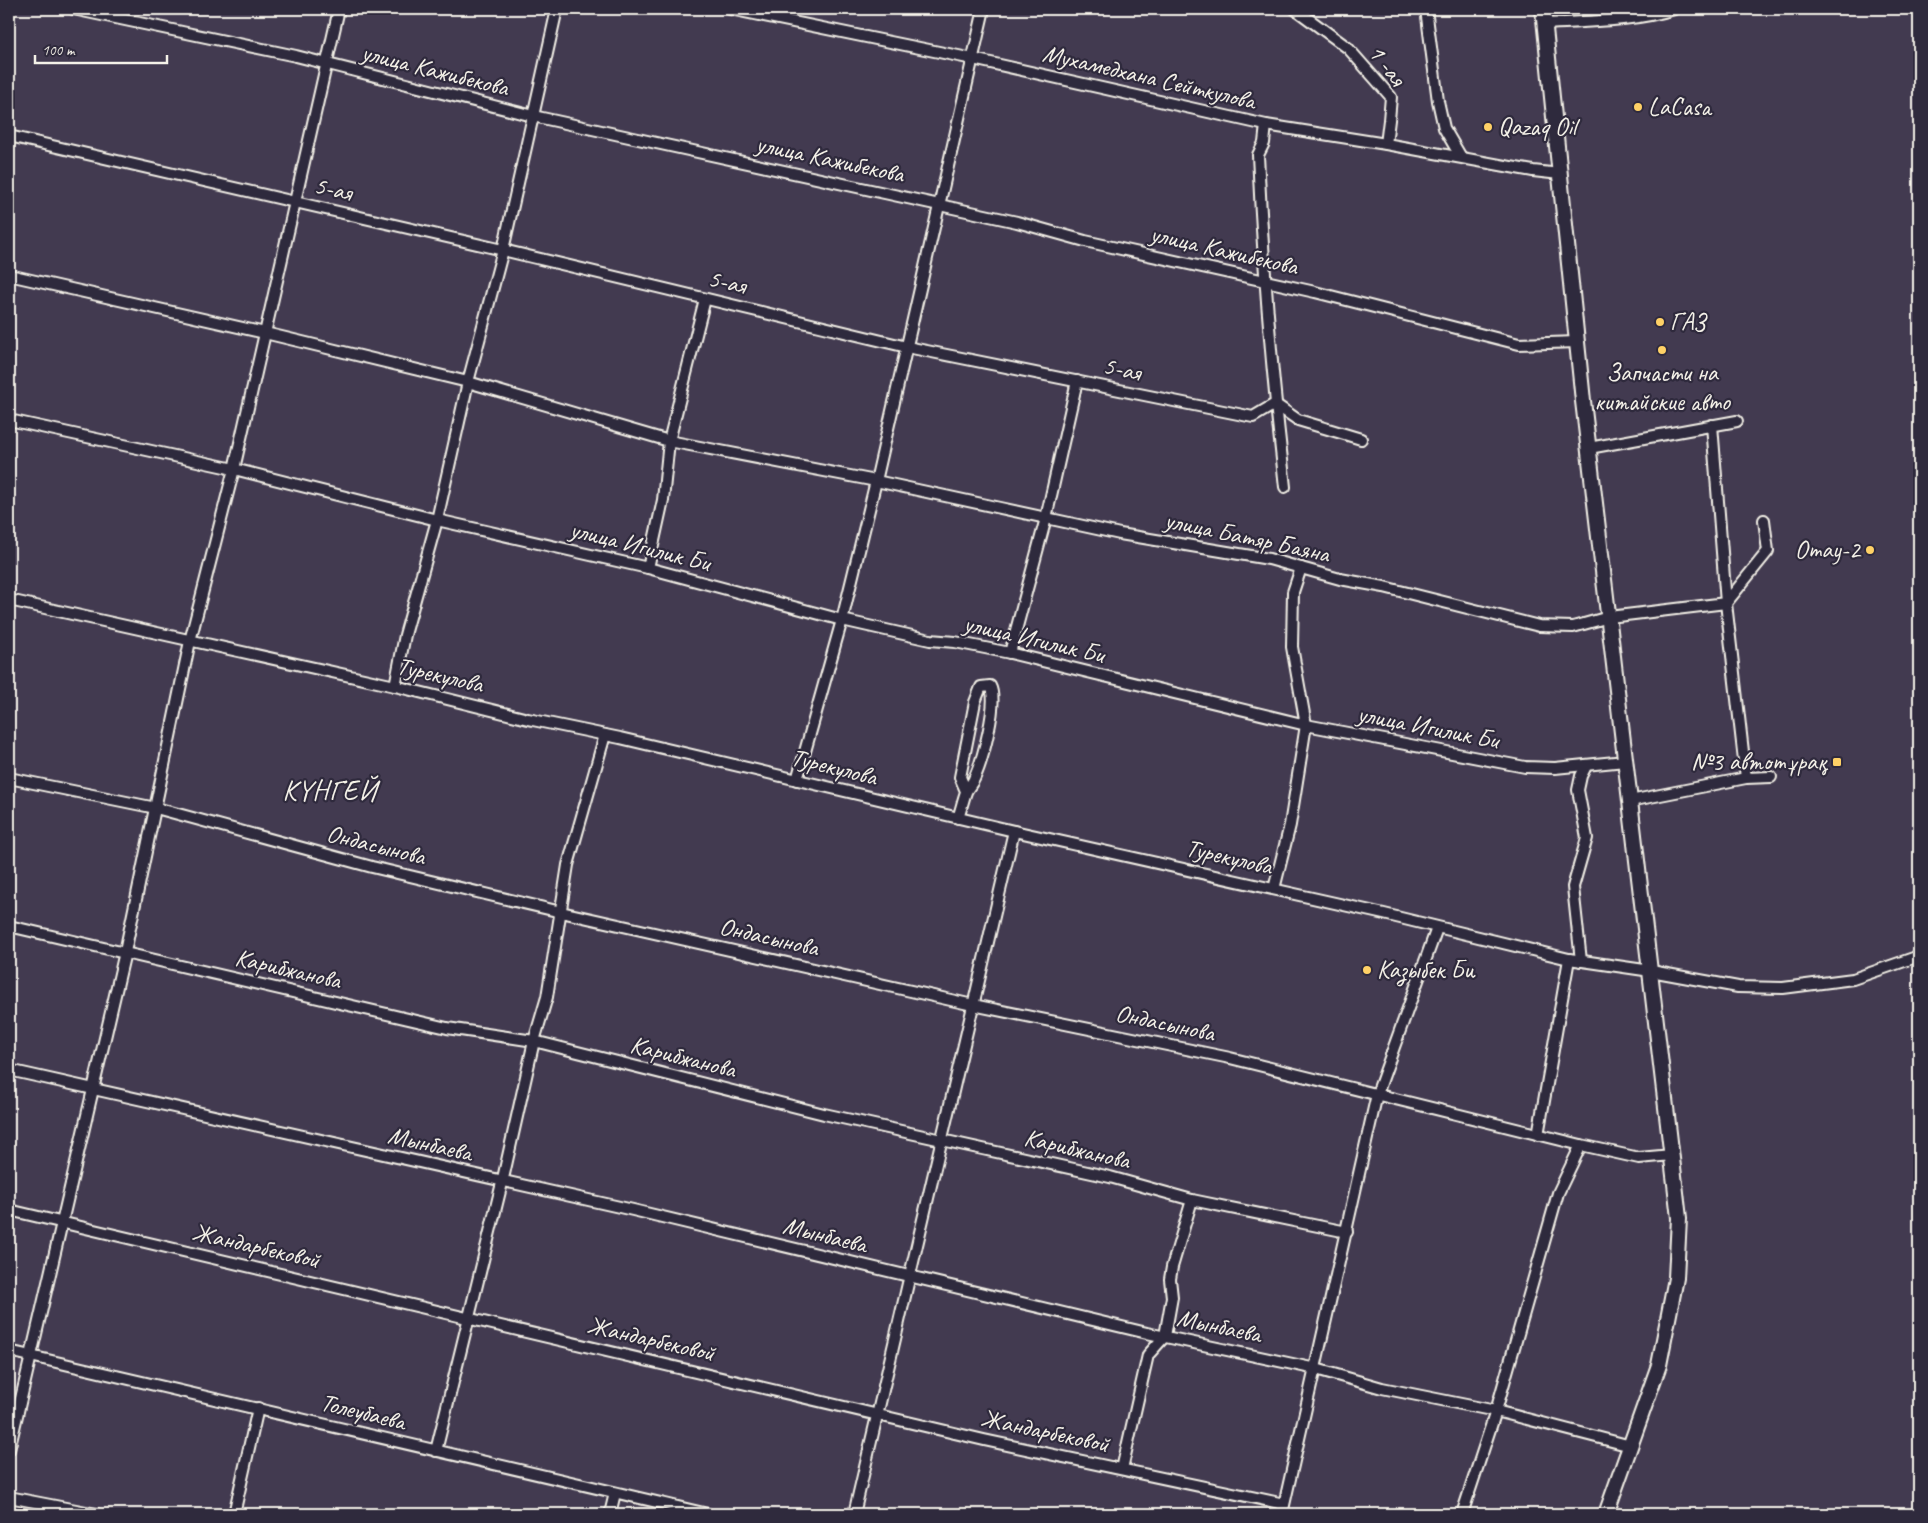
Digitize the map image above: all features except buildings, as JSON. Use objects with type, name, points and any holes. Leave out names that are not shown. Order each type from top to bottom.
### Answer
[{"type":"main road","points":[[1543,9],[1577,342],[1679,1218],[1676,1278],[1659,1365],[1606,1514]]},
{"type":"street","name":"улица Кажибекова","points":[[73,9],[248,45],[533,116],[1016,222],[1085,241],[1315,292],[1519,344],[1577,342]]},
{"type":"street","points":[[9,1450],[125,952],[190,641],[234,469],[339,9]]},
{"type":"street","points":[[395,686],[405,634],[438,520],[468,382],[503,250],[557,9]]},
{"type":"street","name":"Мухамедхана Сейткулова","points":[[730,9],[973,59],[1266,125],[1560,174]]},
{"type":"street","points":[[797,780],[842,620],[876,481],[984,9]]},
{"type":"street","name":"1 -ая","points":[[1296,9],[1348,48],[1391,97],[1386,144]]},
{"type":"street","points":[[1426,9],[1438,101],[1444,128],[1461,157]]},
{"type":"street","points":[[1545,24],[1653,16],[1674,9]]},
{"type":"street","points":[[1266,125],[1264,143],[1258,155],[1264,282],[1285,487]]},
{"type":"street","name":"5-ая","points":[[9,136],[503,250],[906,347],[1253,417],[1275,404]]},
{"type":"street","name":"улица Батяр Баяна","points":[[9,274],[468,382],[669,441],[876,481],[1120,534],[1269,559],[1340,579],[1384,587],[1539,626],[1573,627],[1609,617],[1726,603]]},
{"type":"street","points":[[648,568],[663,500],[669,441],[705,299]]},
{"type":"street","points":[[1010,654],[1046,518],[1077,381]]},
{"type":"street","points":[[1275,404],[1298,420],[1361,439]]},
{"type":"street","name":"улица Игилик Би","points":[[9,420],[234,469],[438,520],[648,568],[842,620],[930,640],[955,642],[1010,654],[1306,725],[1526,767],[1554,768],[1625,761]]},
{"type":"street","points":[[1589,448],[1737,421]]},
{"type":"street","points":[[1712,425],[1726,603],[1746,778]]},
{"type":"street","points":[[1726,603],[1768,551],[1764,520]]},
{"type":"street","points":[[1274,889],[1290,825],[1306,725],[1292,647],[1293,592],[1301,568]]},
{"type":"street","name":"Турекулова","points":[[9,600],[395,686],[528,719],[1384,914],[1569,959],[1651,971],[1738,987],[1782,988],[1853,979],[1919,956]]},
{"type":"street","points":[[958,818],[966,791],[974,780],[990,728],[994,701],[990,686],[981,687],[975,702],[960,777],[966,791]]},
{"type":"street","points":[[436,1451],[502,1182],[534,1041],[547,997],[568,865],[604,735]]},
{"type":"street","points":[[1581,961],[1573,887],[1587,838],[1578,790],[1581,776],[1586,766]]},
{"type":"street","points":[[1630,801],[1746,778],[1771,777]]},
{"type":"street","name":"Ондасынова","points":[[9,778],[156,808],[372,867],[561,912],[973,1005],[1230,1058],[1581,1145],[1639,1158],[1672,1155]]},
{"type":"street","points":[[854,1514],[1014,831]]},
{"type":"street","name":"Карибжанова","points":[[9,926],[447,1028],[534,1041],[824,1114],[1110,1177],[1192,1200],[1347,1232]]},
{"type":"street","points":[[1282,1514],[1377,1094],[1437,928]]},
{"type":"street","points":[[1538,1135],[1569,959]]},
{"type":"street","name":"Мынбаева","points":[[9,1070],[633,1210],[910,1278],[1147,1333],[1316,1369],[1382,1388],[1496,1411],[1631,1446]]},
{"type":"street","points":[[1462,1514],[1496,1411],[1558,1193],[1581,1145]]},
{"type":"street","points":[[1122,1469],[1148,1355],[1165,1336],[1172,1297],[1170,1279],[1172,1267],[1192,1200]]},
{"type":"street","name":"Жандарбековой","points":[[9,1210],[984,1440],[1284,1504]]},
{"type":"street","name":"Толеубаева","points":[[9,1352],[258,1408],[615,1494],[708,1514]]},
{"type":"street","points":[[234,1514],[258,1408]]},
{"type":"street","points":[[610,1514],[615,1494]]},
{"type":"street","points":[[9,1497],[96,1514]]},
{"type":"place","name":"LaCasa","points":[[1638,107]]},
{"type":"place","name":"Qazaq Oil","points":[[1488,127]]},
{"type":"place","name":"ГАЗ","points":[[1660,322]]},
{"type":"place","name":"Запчасти на китайские авто","points":[[1662,350]]},
{"type":"place","name":"Отау-2","points":[[1870,550]]},
{"type":"place","name":"№3 автотұрақ","points":[[1837,762]]},
{"type":"place","name":"Казыбек Би","points":[[1367,970]]},
{"type":"district","name":"КҮНГЕЙ","points":[[330,790]]}]
